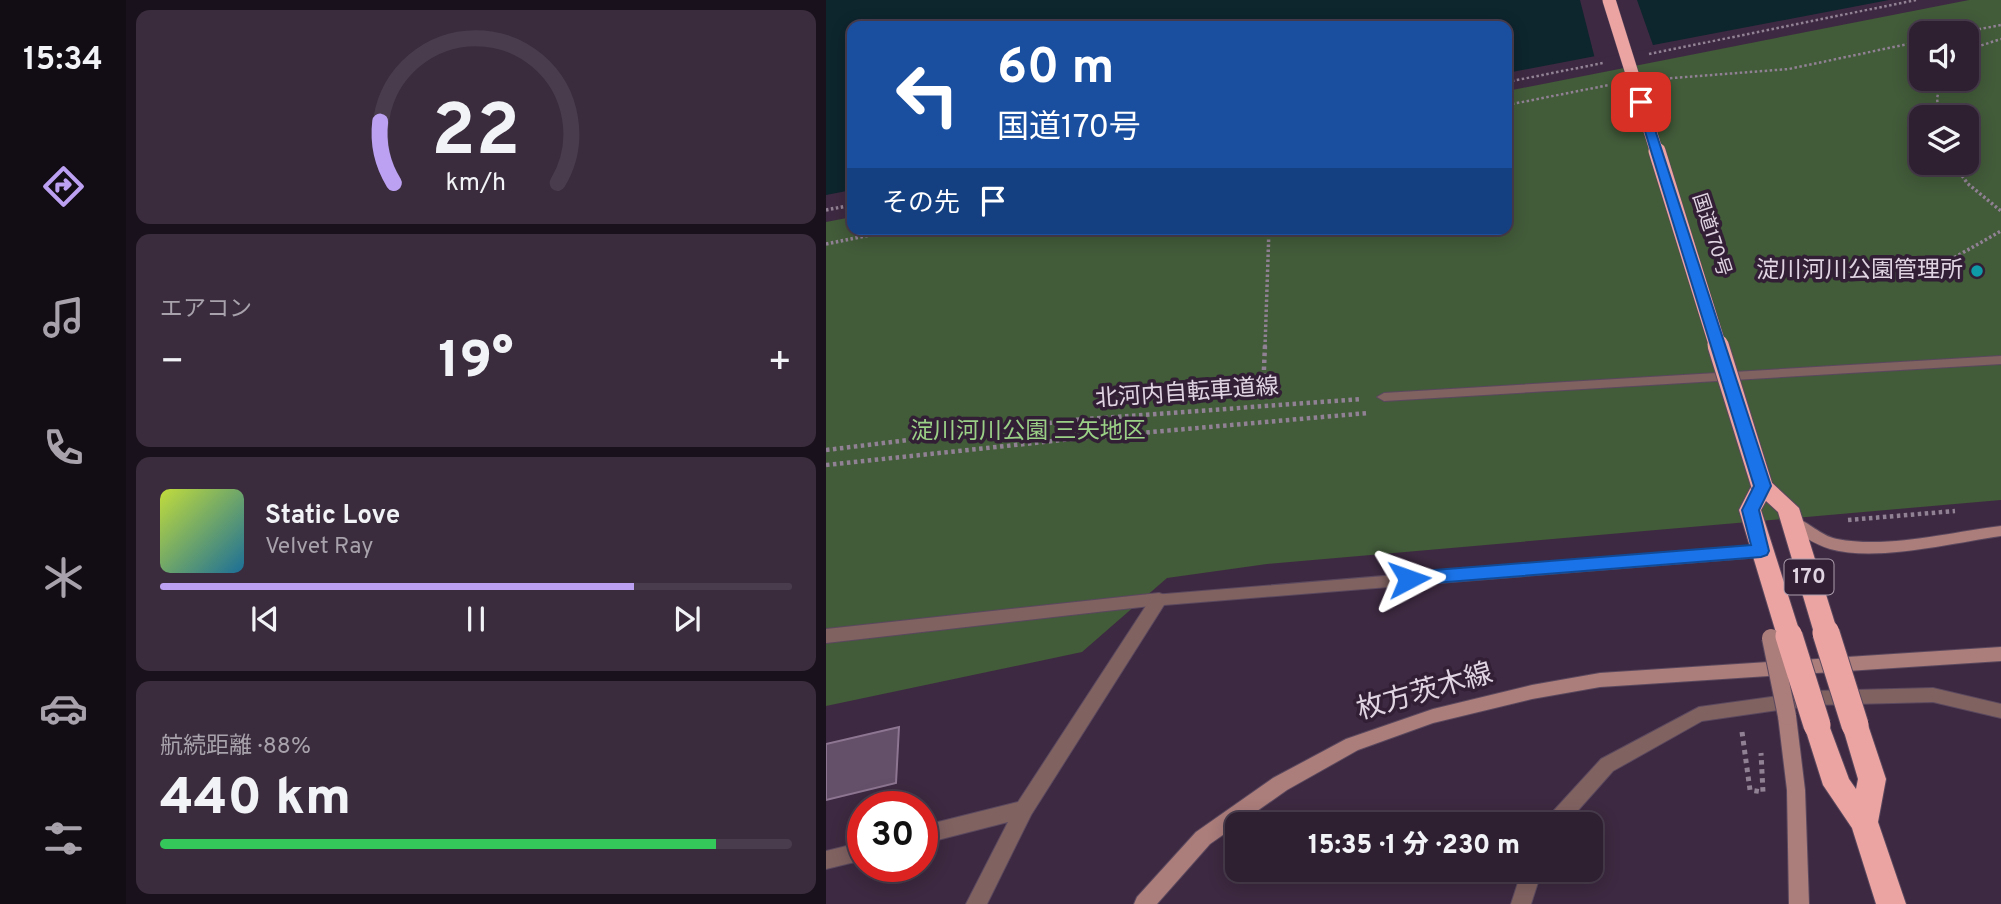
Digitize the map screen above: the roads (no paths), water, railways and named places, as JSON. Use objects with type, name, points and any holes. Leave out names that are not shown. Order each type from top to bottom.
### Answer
[{"type":"highway","name":"国道170号","points":[[1609,0],[1762,486]]},
{"type":"highway","name":"170","points":[[1762,486],[1750,510],[1781,631],[1837,785],[1864,822],[1891,904]]},
{"type":"highway","points":[[1762,486],[1791,515]]},
{"type":"highway","name":"170","points":[[1791,515],[1872,779],[1864,822]]},
{"type":"main road","points":[[1791,515],[1815,538],[1835,545],[1872,546],[2001,531]]},
{"type":"main road","points":[[1781,631],[1796,790],[1799,904]]},
{"type":"main road","name":"枚方茨木線","points":[[1144,904],[1203,838],[1280,784],[1352,744],[1433,716],[1532,692],[1600,680],[2001,654]]},
{"type":"street","points":[[1384,397],[2001,360]]},
{"type":"street","points":[[826,636],[1159,599],[1761,551]]},
{"type":"street","points":[[975,904],[1024,809],[1159,599]]},
{"type":"street","points":[[1565,812],[1606,765],[1699,714],[1814,698],[1933,695],[2001,711]]},
{"type":"street","points":[[938,831],[1024,809]]},
{"type":"street","points":[[826,860],[847,855]]},
{"type":"street","points":[[1521,904],[1528,882]]},
{"type":"water","points":[[826,0],[1889,0],[1512,72],[1512,21],[847,21],[847,191],[826,195]]},
{"type":"place","name":"淀川河川公園管理所","points":[[1977,271]]},
{"type":"park label","name":"淀川河川公園 三矢地区","points":[[1028,432]]}]
